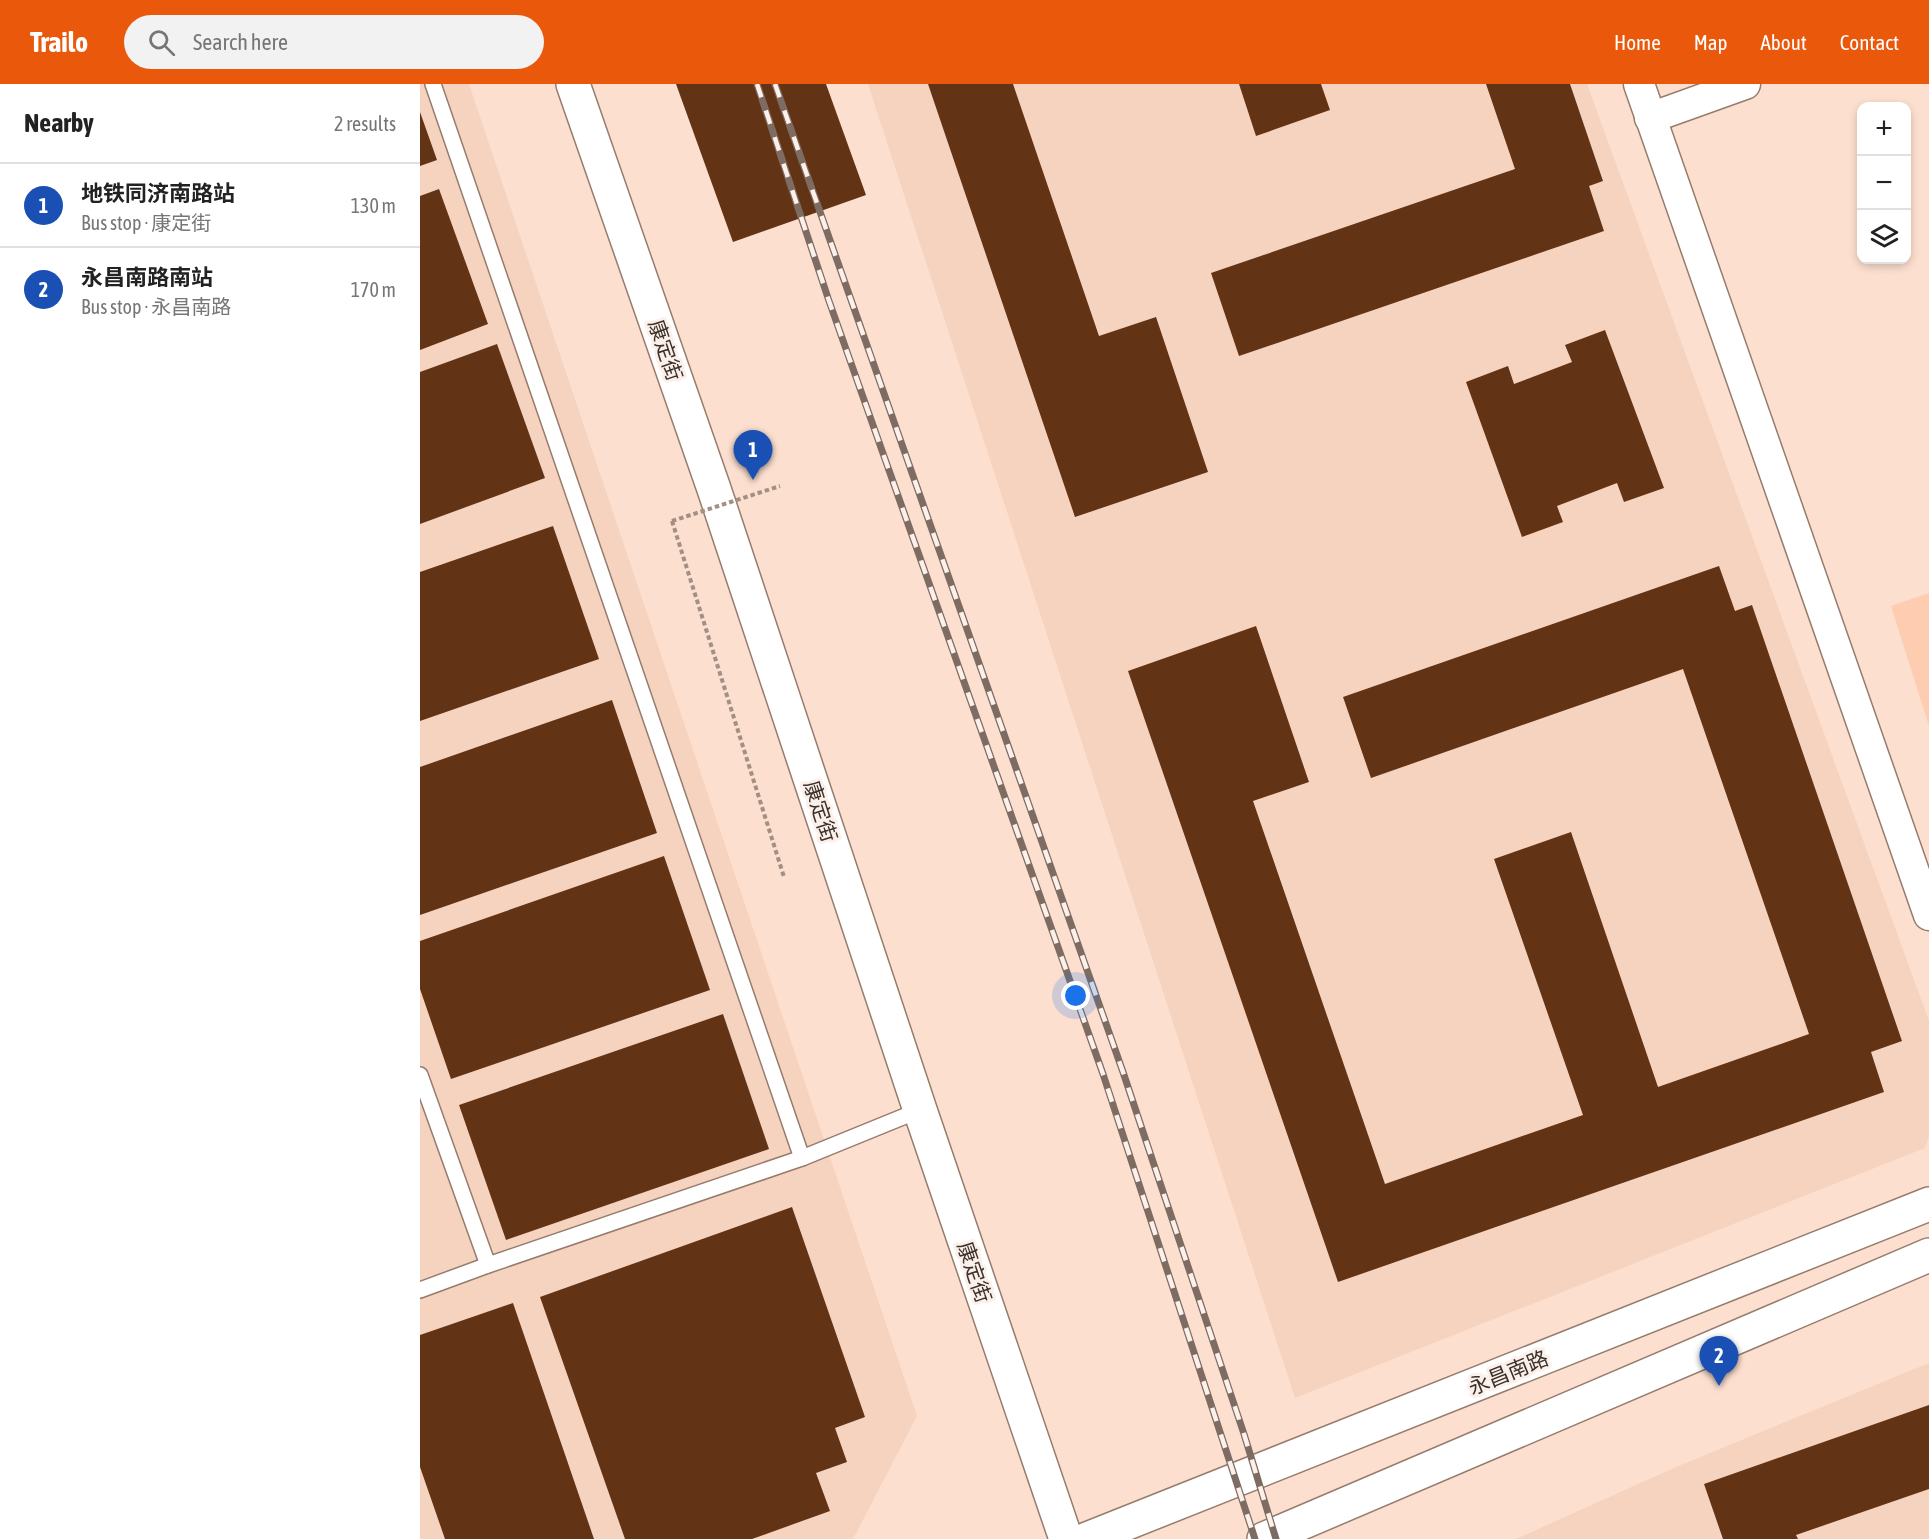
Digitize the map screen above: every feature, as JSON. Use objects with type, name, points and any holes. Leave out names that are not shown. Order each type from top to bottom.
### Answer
[{"type":"street","name":"康定街","points":[[573,84],[714,489],[920,1110],[1066,1539]]},
{"type":"street","points":[[1639,84],[1929,915]]},
{"type":"street","points":[[1650,118],[1745,84]]},
{"type":"street","name":"永昌南路","points":[[1087,1539],[1929,1204]]},
{"type":"street","points":[[1264,1539],[1929,1255]]},
{"type":"lane","points":[[433,84],[802,1158]]},
{"type":"lane","points":[[420,1075],[488,1265]]},
{"type":"lane","points":[[420,1290],[802,1158],[920,1110]]},
{"type":"path","points":[[780,486],[672,521],[784,877]]},
{"type":"shaded area","points":[[420,84],[469,84],[917,1416],[853,1539],[420,1539]]},
{"type":"shaded area","points":[[868,84],[1587,84],[1929,1021],[1929,1136],[1925,1148],[1295,1398]]},
{"type":"shaded area","points":[[1929,593],[1929,726],[1891,606]]},
{"type":"shaded area","points":[[1929,1363],[1929,1539],[1516,1539],[1676,1467]]},
{"type":"building","points":[[676,84],[826,84],[866,195],[733,242]]},
{"type":"building","points":[[928,84],[1013,84],[1099,336],[1156,317],[1208,472],[1075,517]]},
{"type":"building","points":[[1239,84],[1321,84],[1330,110],[1256,136]]},
{"type":"building","points":[[1486,84],[1570,84],[1603,181],[1589,186],[1604,231],[1239,356],[1211,273],[1515,169]]},
{"type":"building","points":[[420,112],[437,160],[420,166]]},
{"type":"building","points":[[439,189],[488,324],[420,350],[420,196]]},
{"type":"building","points":[[1605,330],[1664,488],[1624,502],[1617,483],[1557,506],[1563,522],[1522,537],[1466,382],[1508,366],[1514,384],[1572,362],[1565,345]]},
{"type":"building","points":[[497,344],[545,478],[420,524],[420,372]]},
{"type":"building","points":[[553,526],[599,659],[420,721],[420,572]]},
{"type":"building","points":[[1719,566],[1735,611],[1752,605],[1902,1041],[1871,1052],[1884,1092],[1338,1282],[1128,671],[1256,626],[1309,782],[1253,801],[1385,1184],[1583,1115],[1494,859],[1571,832],[1658,1087],[1809,1034],[1683,669],[1371,778],[1343,697]]},
{"type":"building","points":[[612,700],[657,833],[420,915],[420,767]]},
{"type":"building","points":[[664,856],[710,990],[451,1079],[420,989],[420,941]]},
{"type":"building","points":[[723,1014],[769,1149],[506,1240],[459,1105]]},
{"type":"building","points":[[792,1207],[865,1417],[835,1428],[847,1462],[816,1473],[830,1511],[752,1539],[625,1539],[540,1297]]},
{"type":"building","points":[[513,1303],[594,1539],[445,1539],[420,1467],[420,1335]]},
{"type":"building","points":[[1929,1405],[1929,1489],[1796,1535],[1798,1539],[1723,1539],[1704,1484]]},
{"type":"railway","points":[[757,84],[829,301],[1103,1074],[1255,1539]]},
{"type":"railway","points":[[775,84],[1123,1072],[1244,1434],[1276,1539]]},
{"type":"place","name":"地铁同济南路站","points":[[753,480]]},
{"type":"place","name":"永昌南路南站","points":[[1719,1386]]}]
